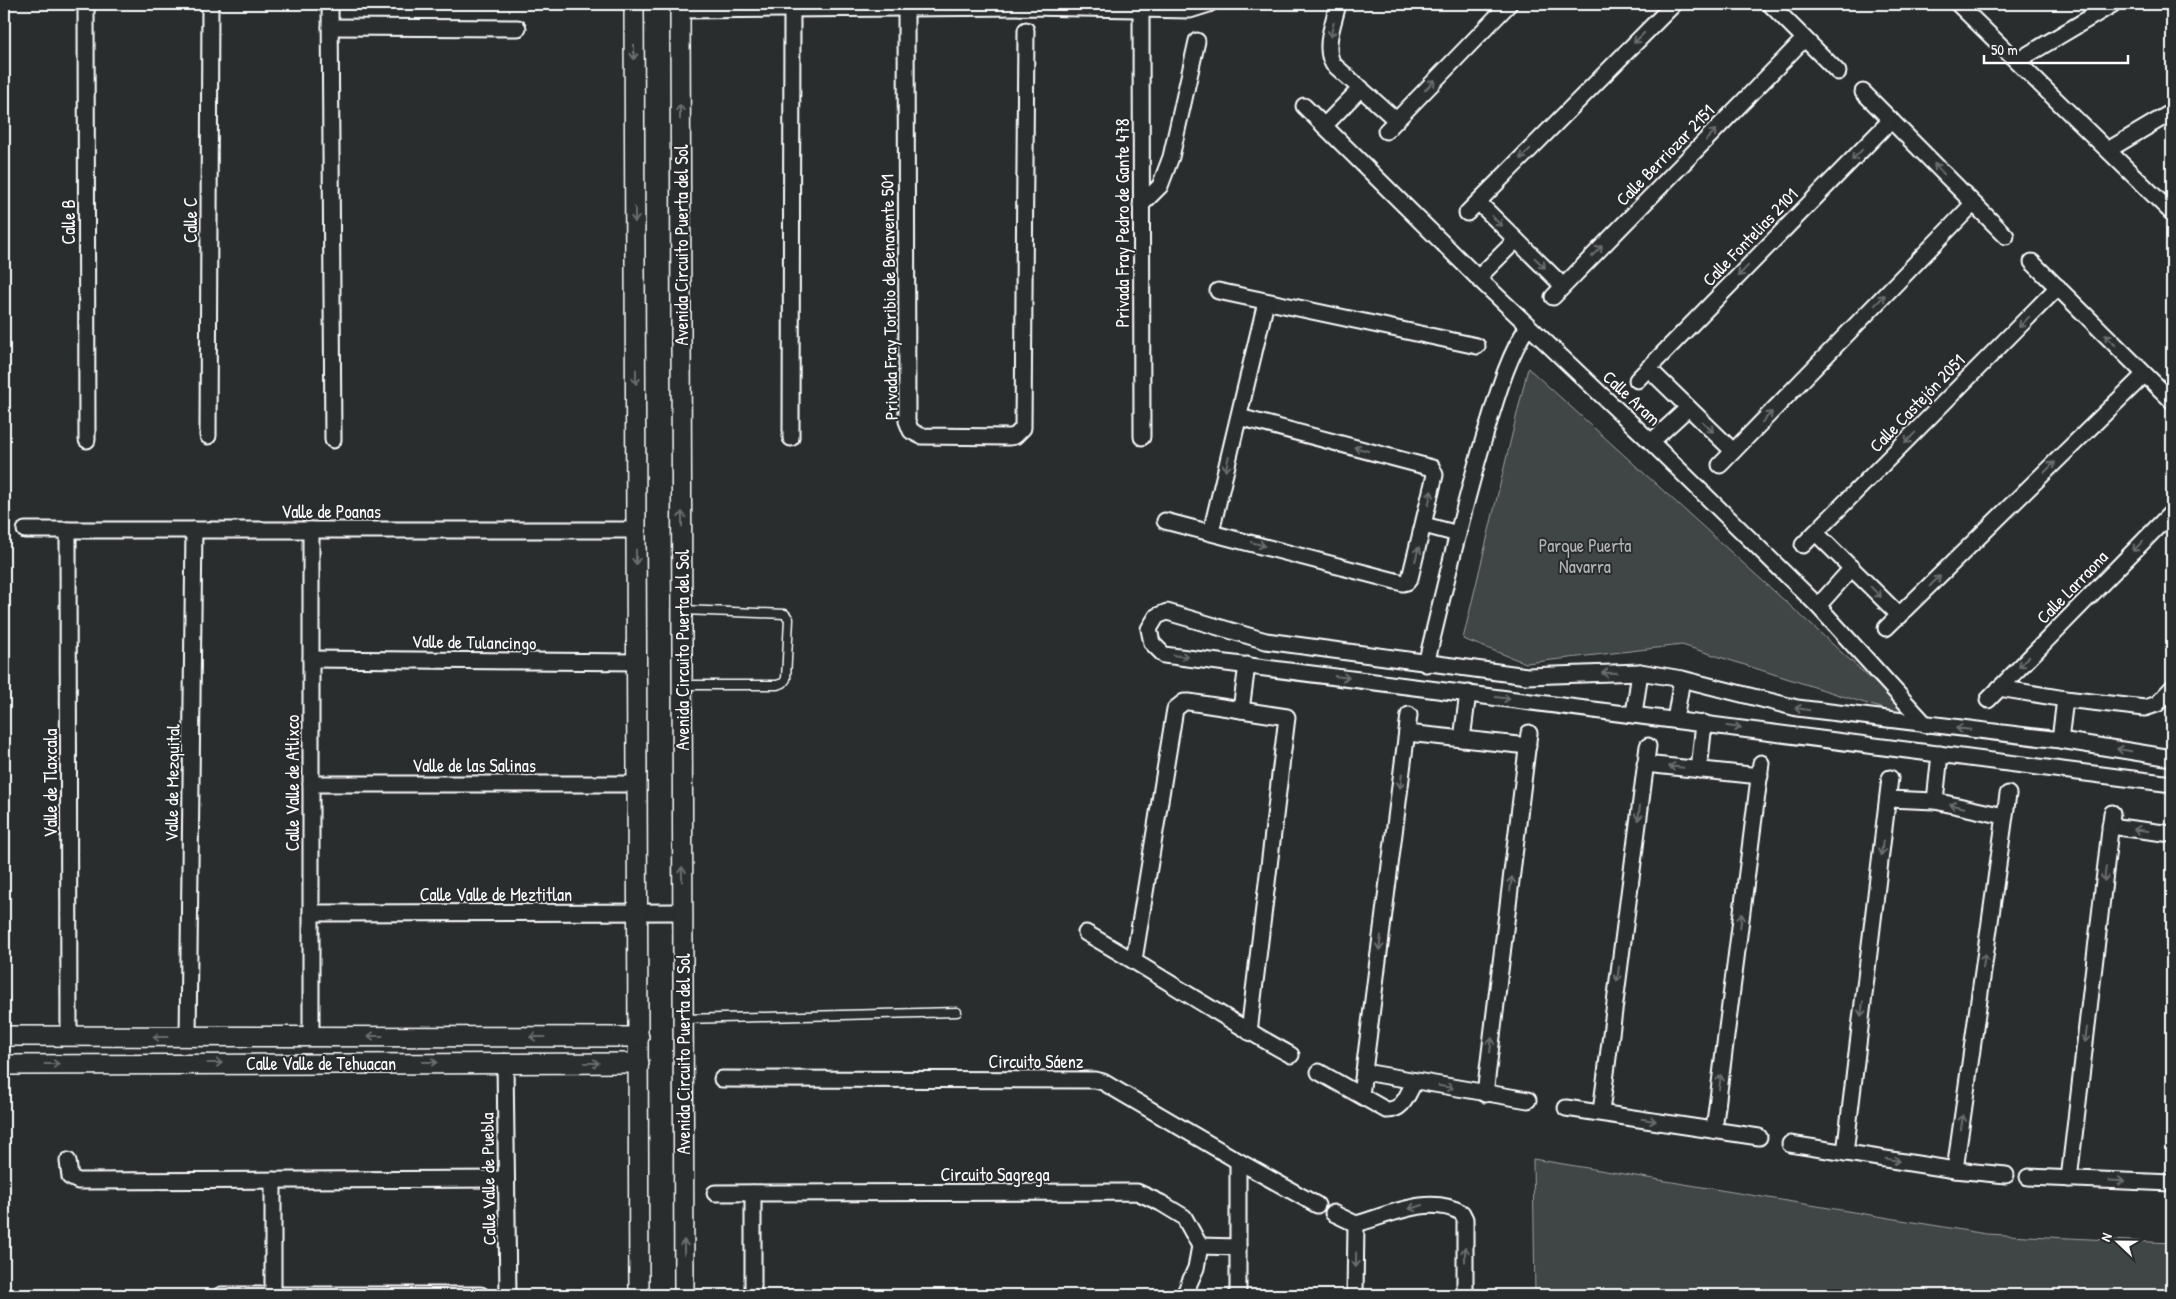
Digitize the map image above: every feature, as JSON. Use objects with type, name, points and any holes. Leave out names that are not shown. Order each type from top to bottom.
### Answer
[{"type":"street","name":"Calle B","points":[[86,4],[87,440]]},
{"type":"street","name":"Calle C","points":[[208,436],[210,4]]},
{"type":"street","points":[[330,4],[333,440]]},
{"type":"street","points":[[634,4],[640,1295]]},
{"type":"street","points":[[680,7],[792,9],[1026,7],[1190,10],[1210,4]]},
{"type":"street","points":[[1386,131],[1509,4]]},
{"type":"street","points":[[1467,213],[1674,4]]},
{"type":"street","points":[[1770,4],[1838,72]]},
{"type":"street","points":[[1958,4],[2172,213]]},
{"type":"street","points":[[2017,61],[2113,4]]},
{"type":"street","points":[[1339,5],[1328,49],[1329,57],[1333,64],[1396,120]]},
{"type":"street","name":"Avenida Circuito Puerta del Sol","points":[[680,7],[684,1295]]},
{"type":"street","name":"Privada Fray Toribio de Benavente 501","points":[[906,8],[907,421],[911,431],[921,436],[1009,437],[1015,436],[1023,428],[1026,30]]},
{"type":"street","points":[[791,438],[792,9]]},
{"type":"street","name":"Privada Fray Pedro de Gante 478","points":[[1141,10],[1142,437]]},
{"type":"street","points":[[330,27],[518,28]]},
{"type":"street","name":"Calle Berriozar 2151","points":[[1516,240],[1558,292],[1804,39]]},
{"type":"street","points":[[1141,205],[1160,186],[1172,157],[1197,41]]},
{"type":"street","points":[[1324,126],[1361,88]]},
{"type":"street","points":[[1863,92],[1972,204],[2006,236]]},
{"type":"street","name":"Calle Aram","points":[[1304,106],[1478,278],[1651,442],[1818,606],[1926,725]]},
{"type":"street","points":[[2108,150],[2172,112]]},
{"type":"street","name":"Calle Fontelias 2101","points":[[1637,380],[1891,120]]},
{"type":"street","points":[[1478,202],[1516,240],[1478,278]]},
{"type":"street","points":[[1720,465],[1972,204]]},
{"type":"street","points":[[2032,262],[2144,375],[2172,400]]},
{"type":"street","name":"Calle Castejón 2051","points":[[1804,545],[2058,287]]},
{"type":"street","points":[[1218,291],[1477,346]]},
{"type":"street","points":[[1211,532],[1266,302]]},
{"type":"street","points":[[1426,664],[1473,473],[1506,364],[1528,326]]},
{"type":"street","points":[[1648,368],[1733,452]]},
{"type":"street","points":[[1886,628],[2144,375]]},
{"type":"street","points":[[1651,442],[1688,408]]},
{"type":"street","points":[[1165,521],[1403,583],[1408,582],[1424,525],[1435,475],[1432,468],[1239,417]]},
{"type":"street","name":"Calle Larraona","points":[[1988,700],[2172,512]]},
{"type":"street","points":[[1424,525],[1458,534]]},
{"type":"street","name":"Valle de Poanas","points":[[25,530],[636,530]]},
{"type":"street","name":"Valle de Tlaxcala","points":[[68,530],[69,1036]]},
{"type":"street","name":"Valle de Mezquital","points":[[188,1037],[194,530]]},
{"type":"street","name":"Calle Valle de Atlixco","points":[[311,530],[311,1036]]},
{"type":"street","points":[[1816,533],[1900,616]]},
{"type":"street","points":[[1818,606],[1852,568]]},
{"type":"street","points":[[2172,758],[2060,740],[1797,708],[1682,678],[1640,672],[1527,676],[1426,664],[1266,641],[1167,612],[1157,616],[1149,629],[1152,643],[1164,654],[2172,784]]},
{"type":"street","name":"Valle de Tulancingo","points":[[311,659],[637,662]]},
{"type":"street","points":[[1241,710],[1247,665]]},
{"type":"street","points":[[1634,714],[1640,672]]},
{"type":"street","points":[[1675,720],[1682,678]]},
{"type":"street","points":[[1999,688],[2065,699],[2145,708],[2157,704],[2172,688]]},
{"type":"street","points":[[1462,739],[1468,693]]},
{"type":"street","points":[[2060,740],[2065,699]]},
{"type":"street","points":[[1134,960],[1175,709],[1184,702],[1189,702],[1287,717],[1249,1032]]},
{"type":"street","points":[[1361,1096],[1409,715]]},
{"type":"street","points":[[1699,770],[1704,723]]},
{"type":"street","points":[[1407,733],[1462,739],[1529,739],[1485,1094]]},
{"type":"street","points":[[1600,1112],[1648,746]]},
{"type":"street","points":[[1935,801],[1940,754]]},
{"type":"street","points":[[1645,764],[1699,770],[1760,769],[1714,1130]]},
{"type":"street","points":[[1845,1153],[1890,778]]},
{"type":"street","name":"Valle de las Salinas","points":[[311,784],[637,784]]},
{"type":"street","points":[[1955,1170],[2008,794]]},
{"type":"street","points":[[1888,800],[1935,801],[2004,816]]},
{"type":"street","points":[[2069,1178],[2111,819],[2172,834]]},
{"type":"street","name":"Calle Valle de Meztitlan","points":[[311,913],[682,912]]},
{"type":"street","points":[[1086,933],[1134,960],[1249,1032],[1291,1055]]},
{"type":"street","name":"Calle Valle de Tehuacan","points":[[4,1036],[639,1037]]},
{"type":"street","points":[[248,1063],[249,1036]]},
{"type":"street","name":"Calle Valle de Puebla","points":[[505,1062],[508,1295]]},
{"type":"street","name":"Calle Valle de Tehuacan","points":[[4,1064],[639,1063]]},
{"type":"street","points":[[1319,1072],[1386,1110],[1394,1110],[1400,1107],[1414,1081]]},
{"type":"street","points":[[1364,1072],[1528,1100]]},
{"type":"street","name":"Circuito Sáenz","points":[[722,1078],[1095,1080],[1103,1082],[1238,1161],[1317,1204]]},
{"type":"street","points":[[1566,1108],[1759,1137]]},
{"type":"street","points":[[1790,1144],[1955,1170],[2006,1174]]},
{"type":"street","points":[[1238,1161],[1238,1295]]},
{"type":"street","points":[[68,1162],[70,1177],[78,1181],[506,1179]]},
{"type":"street","points":[[2028,1176],[2172,1183]]},
{"type":"street","points":[[273,1180],[273,1295]]},
{"type":"street","name":"Circuito Sagrega","points":[[715,1193],[1137,1192],[1161,1203],[1184,1217],[1200,1246]]},
{"type":"street","points":[[753,1193],[753,1295]]},
{"type":"street","points":[[1333,1213],[1356,1224],[1430,1204],[1444,1205],[1462,1213],[1465,1219],[1465,1295]]},
{"type":"street","points":[[1356,1224],[1356,1295]]},
{"type":"street","points":[[1184,1295],[1196,1268],[1200,1246],[1238,1247]]},
{"type":"street","points":[[221,1295],[481,1295]]},
{"type":"lane","points":[[682,610],[785,614],[789,619],[786,679],[783,683],[778,685],[682,685]]},
{"type":"lane","points":[[684,1020],[957,1012]]},
{"type":"green space","name":"Parque Puerta Navarra","points":[[1528,368],[1915,719],[1682,645],[1526,663],[1463,639]]},
{"type":"green space","points":[[1533,1159],[1986,1234],[2172,1243],[2172,1295],[1535,1295]]}]
